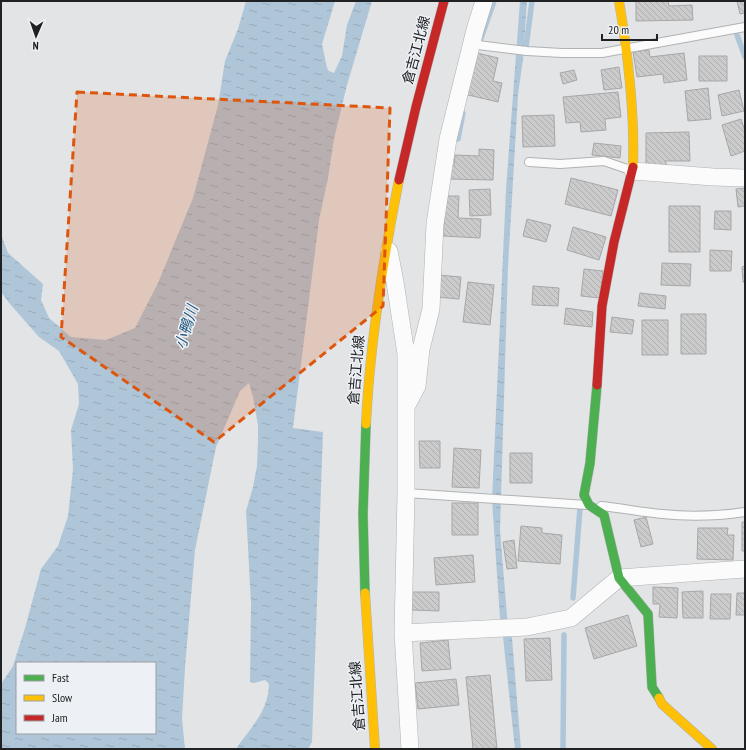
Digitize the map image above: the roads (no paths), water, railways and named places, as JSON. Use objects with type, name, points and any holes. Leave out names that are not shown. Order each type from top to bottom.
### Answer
[{"type":"street","name":"倉吉江北線","points":[[375,749],[367,635],[363,513],[368,389],[374,323],[387,242],[405,151],[444,1]]},
{"type":"street","points":[[405,407],[417,386],[421,349],[432,309],[435,224],[448,139],[475,30],[484,1]]},
{"type":"street","points":[[619,1],[626,48],[634,144],[633,171],[614,242],[602,306],[590,463],[584,495],[589,505],[604,515],[619,578],[648,614],[652,687],[662,704],[712,749]]},
{"type":"street","points":[[633,171],[745,178]]},
{"type":"street","points":[[387,242],[406,354],[406,493],[402,633],[410,749]]},
{"type":"street","points":[[402,633],[528,627],[571,618],[619,578],[745,569]]},
{"type":"lane","points":[[478,45],[527,51],[602,53],[745,28]]},
{"type":"lane","points":[[529,162],[560,164],[604,161],[633,171]]},
{"type":"lane","points":[[406,493],[589,505],[663,514],[721,516],[745,512]]},
{"type":"water","name":"小鴨川","points":[[246,1],[335,1],[322,44],[327,68],[329,71],[334,73],[342,56],[347,25],[356,1],[372,1],[347,85],[334,139],[328,178],[319,220],[293,428],[323,432],[312,742],[308,749],[236,749],[258,719],[266,703],[269,684],[265,680],[254,683],[250,682],[251,603],[246,511],[257,466],[258,425],[249,383],[240,391],[216,447],[195,550],[182,719],[185,749],[1,749],[1,684],[13,666],[41,569],[58,546],[68,516],[73,470],[71,430],[79,404],[78,384],[59,351],[39,337],[1,292],[1,234],[8,253],[43,284],[41,300],[49,318],[71,337],[106,340],[135,328],[158,283],[193,198],[218,105],[225,61],[238,29]]},
{"type":"water","points":[[520,1],[527,1],[523,59],[518,95],[508,267],[500,530],[507,616],[512,638],[521,749],[515,749],[500,618],[492,500],[506,189]]},
{"type":"waterway","points":[[481,38],[494,1]]},
{"type":"waterway","points":[[526,47],[532,1]]},
{"type":"waterway","points":[[737,35],[745,57]]},
{"type":"waterway","points":[[458,139],[463,113]]},
{"type":"waterway","points":[[573,598],[580,508]]},
{"type":"waterway","points":[[563,749],[564,635]]}]
